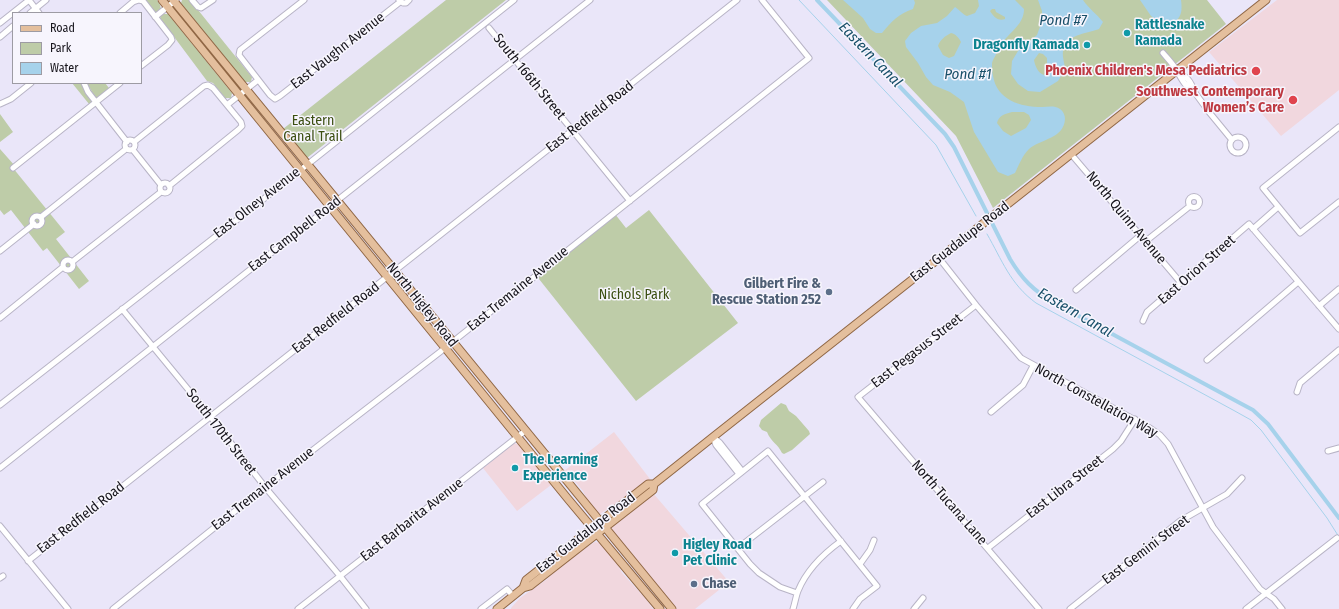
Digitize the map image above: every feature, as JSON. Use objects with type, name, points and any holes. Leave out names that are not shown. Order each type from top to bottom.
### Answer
[{"type":"main road","name":"North Higley Road","points":[[162,0],[594,531],[660,609]]},
{"type":"main road","name":"East Guadalupe Road","points":[[497,609],[523,588],[526,580],[602,524],[653,490],[654,484],[1266,0]]},
{"type":"main road","name":"North Higley Road","points":[[174,1],[672,609]]},
{"type":"street","points":[[14,12],[29,0],[37,11],[46,0]]},
{"type":"street","points":[[121,12],[133,2],[139,0],[143,1],[172,40],[168,45],[142,65]]},
{"type":"street","points":[[192,0],[198,7],[201,8],[213,0]]},
{"type":"street","points":[[227,105],[258,80],[239,55],[240,50],[304,0]]},
{"type":"street","name":"East Vaughn Avenue","points":[[258,80],[275,99],[399,1],[405,4],[409,0]]},
{"type":"street","name":"East Olney Avenue","points":[[0,405],[514,0]]},
{"type":"street","name":"East Campbell Road","points":[[0,468],[590,0]]},
{"type":"street","name":"East Redfield Road","points":[[28,560],[738,0]]},
{"type":"street","name":"East Tremaine Avenue","points":[[113,609],[265,487],[445,348],[809,58],[762,0]]},
{"type":"street","points":[[155,17],[174,1]]},
{"type":"street","points":[[0,23],[12,13]]},
{"type":"street","points":[[0,37],[12,27]]},
{"type":"street","name":"South 166th Street","points":[[489,28],[630,201]]},
{"type":"street","points":[[1163,53],[1177,70],[1180,78],[1188,88],[1193,90],[1232,140]]},
{"type":"street","points":[[0,104],[11,99],[30,84]]},
{"type":"street","points":[[84,84],[88,92],[127,142]]},
{"type":"street","points":[[13,168],[119,84]]},
{"type":"street","points":[[0,318],[63,267],[65,260],[72,262],[161,192],[164,194],[168,192],[170,190],[169,186],[242,126],[241,122],[213,88],[208,85],[204,86],[134,142],[131,140],[127,142]]},
{"type":"street","points":[[1339,127],[1263,188],[1300,233],[1339,202]]},
{"type":"street","points":[[126,149],[125,145],[127,142]]},
{"type":"street","points":[[133,150],[136,146],[134,142]]},
{"type":"street","points":[[126,149],[130,151],[133,150],[161,185],[161,192]]},
{"type":"street","points":[[0,252],[34,224],[32,221],[34,217],[41,217],[126,149]]},
{"type":"street","name":"North Quinn Avenue","points":[[1071,154],[1181,283]]},
{"type":"street","points":[[161,185],[166,184],[169,186]]},
{"type":"street","points":[[1146,241],[1190,206]]},
{"type":"street","points":[[1278,208],[1253,229],[1339,329]]},
{"type":"street","name":"East Orion Street","points":[[1142,321],[1147,312],[1249,224],[1253,229]]},
{"type":"street","points":[[1076,290],[1141,235]]},
{"type":"street","name":"North Constellation Way","points":[[939,258],[1021,358],[1135,419],[1160,435],[1168,444],[1213,527],[1260,589],[1274,599],[1282,609]]},
{"type":"street","points":[[1207,360],[1298,282]]},
{"type":"street","points":[[1319,306],[1339,289]]},
{"type":"street","name":"East Pegasus Street","points":[[858,397],[976,305]]},
{"type":"street","name":"South 170th Street","points":[[122,309],[210,416],[265,487],[366,609]]},
{"type":"street","points":[[1297,392],[1300,383],[1339,350]]},
{"type":"street","points":[[991,412],[1023,385],[1034,366]]},
{"type":"street","name":"North Tucana Lane","points":[[858,397],[1039,609]]},
{"type":"street","name":"East Libra Street","points":[[988,548],[1112,449],[1120,441],[1135,419]]},
{"type":"street","name":"East Barbarita Avenue","points":[[298,609],[525,431]]},
{"type":"street","points":[[713,437],[720,443],[740,473]]},
{"type":"street","points":[[1328,451],[1339,448]]},
{"type":"street","points":[[797,593],[780,586],[759,573],[750,564],[702,504],[768,451],[877,586],[860,599],[853,609]]},
{"type":"street","name":"East Gemini Street","points":[[1070,609],[1180,521],[1228,494],[1242,478]]},
{"type":"street","points":[[738,548],[823,482]]},
{"type":"street","points":[[0,526],[68,609]]},
{"type":"street","points":[[1246,609],[1337,538]]},
{"type":"street","points":[[860,564],[870,550],[874,540]]},
{"type":"street","points":[[793,609],[797,593],[816,562],[841,541]]},
{"type":"street","points":[[482,609],[507,589],[513,596]]},
{"type":"street","points":[[914,609],[923,598]]},
{"type":"shaded area","points":[[1277,0],[1339,0],[1339,90],[1281,136],[1209,52]]},
{"type":"shaded area","points":[[614,432],[650,479],[600,514],[588,502],[583,491],[564,471]]},
{"type":"shaded area","points":[[514,443],[520,445],[551,485],[517,511],[483,468]]},
{"type":"shaded area","points":[[653,493],[729,582],[695,609],[677,609],[612,530],[612,526]]},
{"type":"shaded area","points":[[595,542],[600,543],[617,563],[622,573],[646,599],[653,609],[511,609],[520,598],[546,580],[567,560]]},
{"type":"green space","points":[[145,0],[157,0],[161,9],[156,13]]},
{"type":"green space","points":[[182,0],[190,0],[252,77],[251,82],[245,82],[181,3]]},
{"type":"green space","name":"Eastern Canal Trail","points":[[446,0],[506,0],[307,158],[283,129]]},
{"type":"green space","points":[[827,0],[1207,0],[1226,24],[993,208],[956,136]]},
{"type":"green space","points":[[162,14],[168,14],[232,93],[231,98],[225,98],[213,83],[207,81],[160,18]]},
{"type":"green space","points":[[73,84],[82,84],[85,92],[92,102],[89,104]]},
{"type":"green space","points":[[88,84],[106,84],[109,88],[96,99]]},
{"type":"green space","points":[[0,114],[13,132],[0,142]]},
{"type":"green space","points":[[0,149],[15,166],[13,168],[65,232],[56,239],[89,281],[79,289],[47,248],[43,251],[11,210],[4,215],[0,210]]},
{"type":"green space","name":"Nichols Park","points":[[649,210],[738,323],[636,401],[535,274],[615,214],[626,228]]},
{"type":"green space","points":[[781,403],[786,405],[789,411],[796,416],[810,434],[792,450],[784,454],[770,438],[767,432],[762,430],[759,426],[761,420]]},
{"type":"water","points":[[843,0],[914,0],[915,3],[913,9],[896,18],[882,33],[876,33],[870,29],[863,18]]},
{"type":"water","name":"Pond #1","points":[[978,0],[1015,0],[1024,9],[1022,19],[1003,42],[992,63],[995,84],[999,91],[1004,96],[1018,104],[1034,107],[1056,107],[1063,112],[1065,118],[1064,126],[1060,131],[1051,138],[1029,149],[1015,173],[1008,176],[998,172],[974,132],[964,102],[950,92],[933,85],[906,47],[905,41],[911,33],[921,26],[937,23],[947,16],[955,7],[967,16],[975,13],[979,6]],"holes":[[[995,9],[996,12],[1005,17],[1005,19],[1000,20],[996,18],[990,11]],[[951,33],[954,34],[961,42],[954,56],[949,58],[943,55],[938,46],[941,40]],[[1012,112],[1024,112],[1029,115],[1031,120],[1026,128],[1011,136],[1003,131],[997,123],[998,120],[1005,114]]]},
{"type":"water","name":"Pond #7","points":[[1038,0],[1083,0],[1103,22],[1099,29],[1072,38],[1064,46],[1063,53],[1065,70],[1058,81],[1040,92],[1028,91],[1018,84],[1011,74],[1012,61],[1018,51],[1037,35],[1042,21],[1042,11]],"holes":[[[1039,53],[1043,54],[1047,58],[1047,71],[1044,75],[1037,69],[1034,60]]]},
{"type":"water","points":[[1140,0],[1181,0],[1181,14],[1177,20],[1165,26],[1151,16]]},
{"type":"waterway","points":[[799,0],[936,145],[976,216]]},
{"type":"waterway","name":"Eastern Canal","points":[[817,0],[945,134],[954,147],[1010,259],[1028,284],[1053,302],[1253,410],[1268,424],[1339,518]]},
{"type":"waterway","points":[[987,234],[1013,280],[1019,288],[1036,303],[1251,420],[1261,430],[1327,518],[1339,537]]},
{"type":"place","name":"Rattlesnake Ramada","points":[[1127,33]]},
{"type":"place","name":"Dragonfly Ramada","points":[[1087,45]]},
{"type":"place","name":"Phoenix Children's Mesa Pediatrics","points":[[1256,71]]},
{"type":"place","name":"Southwest Contemporary Women’s Care","points":[[1293,100]]},
{"type":"place","name":"Gilbert Fire & Rescue Station 252","points":[[829,292]]},
{"type":"place","name":"The Learning Experience","points":[[515,468]]},
{"type":"place","name":"Higley Road Pet Clinic","points":[[675,553]]},
{"type":"place","name":"Chase","points":[[694,584]]}]
